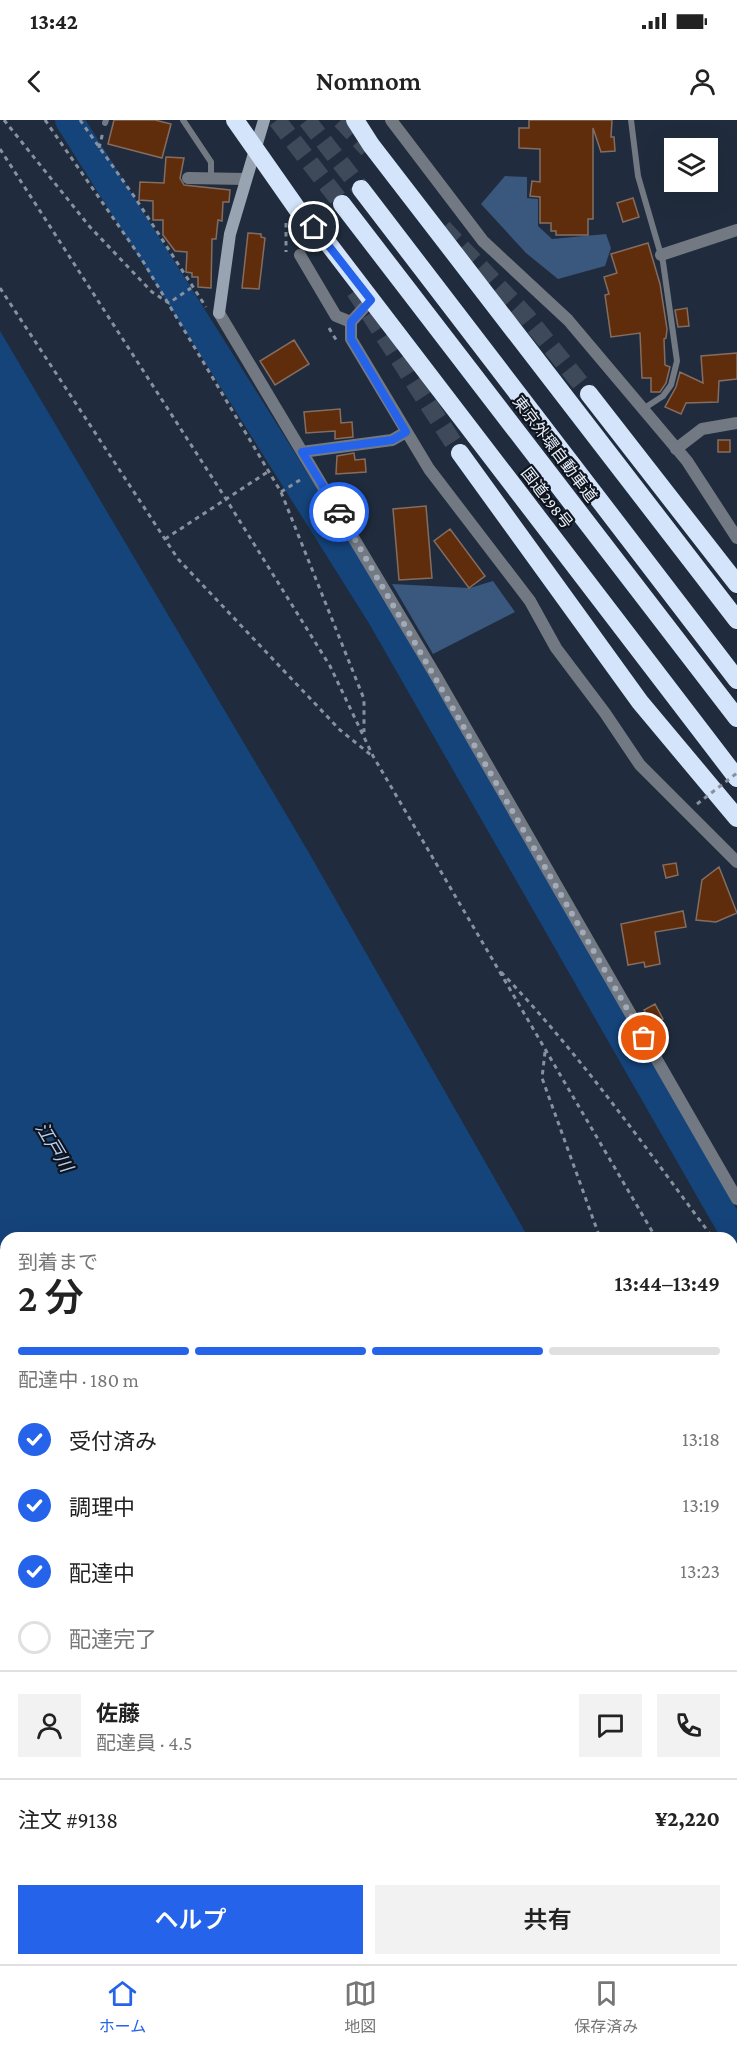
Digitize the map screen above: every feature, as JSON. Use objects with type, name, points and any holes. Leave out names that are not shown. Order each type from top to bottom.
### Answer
[{"type":"highway","name":"国道298号","points":[[235,120],[260,135]]},
{"type":"highway","name":"国道298号","points":[[249,120],[260,135],[300,213],[327,242],[737,778]]},
{"type":"highway","points":[[345,120],[371,145]]},
{"type":"highway","points":[[355,120],[371,145],[737,620]]},
{"type":"highway","name":"東京外環自動車道","points":[[361,189],[737,680]]},
{"type":"highway","name":"東京外環自動車道","points":[[342,204],[737,718]]},
{"type":"highway","points":[[589,394],[737,584]]},
{"type":"highway","points":[[460,453],[640,702],[737,818]]},
{"type":"street","points":[[391,120],[483,241],[568,320],[676,449],[694,471],[737,538]]},
{"type":"street","points":[[260,135],[231,234],[219,313],[436,676],[737,1199]]},
{"type":"street","points":[[188,178],[246,179]]},
{"type":"street","points":[[661,255],[737,230]]},
{"type":"street","points":[[300,255],[336,316],[351,322]]},
{"type":"street","points":[[371,300],[351,322],[351,339],[429,469],[530,601],[556,648],[605,713],[640,765],[737,862]]},
{"type":"street","points":[[676,449],[702,429],[737,423]]},
{"type":"street","points":[[302,452],[392,440],[406,432]]},
{"type":"lane","points":[[183,120],[211,162],[211,179]]},
{"type":"lane","points":[[631,120],[638,176],[661,255],[676,345],[676,373],[663,396],[642,410]]},
{"type":"path","points":[[4,120],[90,227],[152,292],[169,303]]},
{"type":"path","points":[[45,120],[141,258],[281,492],[364,699],[364,735]]},
{"type":"path","points":[[80,120],[136,199],[191,288],[206,308],[219,313]]},
{"type":"path","points":[[99,148],[106,122]]},
{"type":"path","points":[[0,149],[226,499],[330,666],[373,756],[652,1232]]},
{"type":"path","points":[[0,288],[178,559],[340,730],[373,756]]},
{"type":"path","points":[[169,303],[191,288]]},
{"type":"path","points":[[165,539],[269,471]]},
{"type":"path","points":[[281,492],[306,477]]},
{"type":"path","points":[[697,804],[737,773]]},
{"type":"path","points":[[496,966],[540,1012],[608,1097],[709,1232]]},
{"type":"path","points":[[545,1050],[542,1078],[598,1232]]},
{"type":"shaded area","points":[[505,176],[527,177],[527,198],[538,199],[538,226],[552,239],[606,234],[611,248],[605,266],[558,279],[526,253],[481,204]]},
{"type":"shaded area","points":[[493,581],[515,612],[433,654],[392,584],[470,588]]},
{"type":"water","name":"江戸川","points":[[0,331],[309,853],[525,1232],[0,1232]]},
{"type":"building","points":[[114,120],[155,120],[171,124],[162,158],[108,144]]},
{"type":"building","points":[[529,120],[612,120],[611,137],[614,137],[615,151],[601,152],[593,128],[593,219],[588,219],[588,235],[556,235],[556,231],[551,231],[551,223],[540,223],[540,197],[530,196],[532,181],[540,182],[540,149],[519,148],[519,128],[529,128]]},
{"type":"building","points":[[166,157],[184,158],[180,178],[184,185],[230,190],[229,202],[223,202],[222,221],[218,220],[216,239],[212,239],[211,288],[198,287],[198,277],[192,277],[192,273],[186,272],[187,252],[175,251],[163,235],[163,220],[153,220],[153,201],[139,200],[140,182],[164,183]]},
{"type":"building","points":[[633,198],[639,217],[623,222],[617,203]]},
{"type":"building","points":[[248,233],[261,234],[261,237],[265,238],[259,289],[242,288]]},
{"type":"building","points":[[648,243],[660,284],[667,329],[664,339],[665,365],[670,367],[666,383],[660,392],[651,392],[651,378],[642,378],[640,333],[611,337],[605,295],[609,294],[604,277],[617,273],[611,254]]},
{"type":"building","points":[[687,308],[689,326],[678,327],[675,310]]},
{"type":"building","points":[[294,340],[309,364],[275,385],[260,361]]},
{"type":"building","points":[[737,353],[737,379],[719,381],[718,402],[686,403],[681,414],[665,407],[676,387],[680,372],[703,383],[701,356]]},
{"type":"building","points":[[340,409],[341,423],[352,422],[353,437],[335,439],[335,431],[306,433],[304,412]]},
{"type":"building","points":[[718,440],[730,440],[730,452],[718,452]]},
{"type":"building","points":[[354,453],[355,460],[365,459],[366,472],[336,474],[337,456]]},
{"type":"building","points":[[426,506],[432,578],[399,580],[393,509]]},
{"type":"building","points":[[450,529],[485,576],[469,588],[434,541]]},
{"type":"building","points":[[676,863],[678,875],[666,878],[663,865]]},
{"type":"building","points":[[719,867],[737,913],[716,922],[696,920],[702,880]]},
{"type":"building","points":[[683,911],[686,927],[655,932],[660,964],[645,967],[644,962],[628,965],[621,924]]},
{"type":"building","points":[[655,1004],[663,1019],[652,1025],[644,1010]]},
{"type":"waterway","points":[[69,120],[381,616],[734,1232]]},
{"type":"tunnel","points":[[277,120],[342,204]]},
{"type":"tunnel","points":[[307,120],[361,189]]},
{"type":"tunnel","points":[[341,120],[368,149]]},
{"type":"tunnel","points":[[443,228],[527,317],[589,394]]},
{"type":"tunnel","points":[[355,291],[460,453]]},
{"type":"way so far","points":[[339,512],[644,1038]]},
{"type":"route","points":[[314,227],[371,300],[351,322],[351,339],[406,432],[392,440],[302,452],[339,512]]}]
